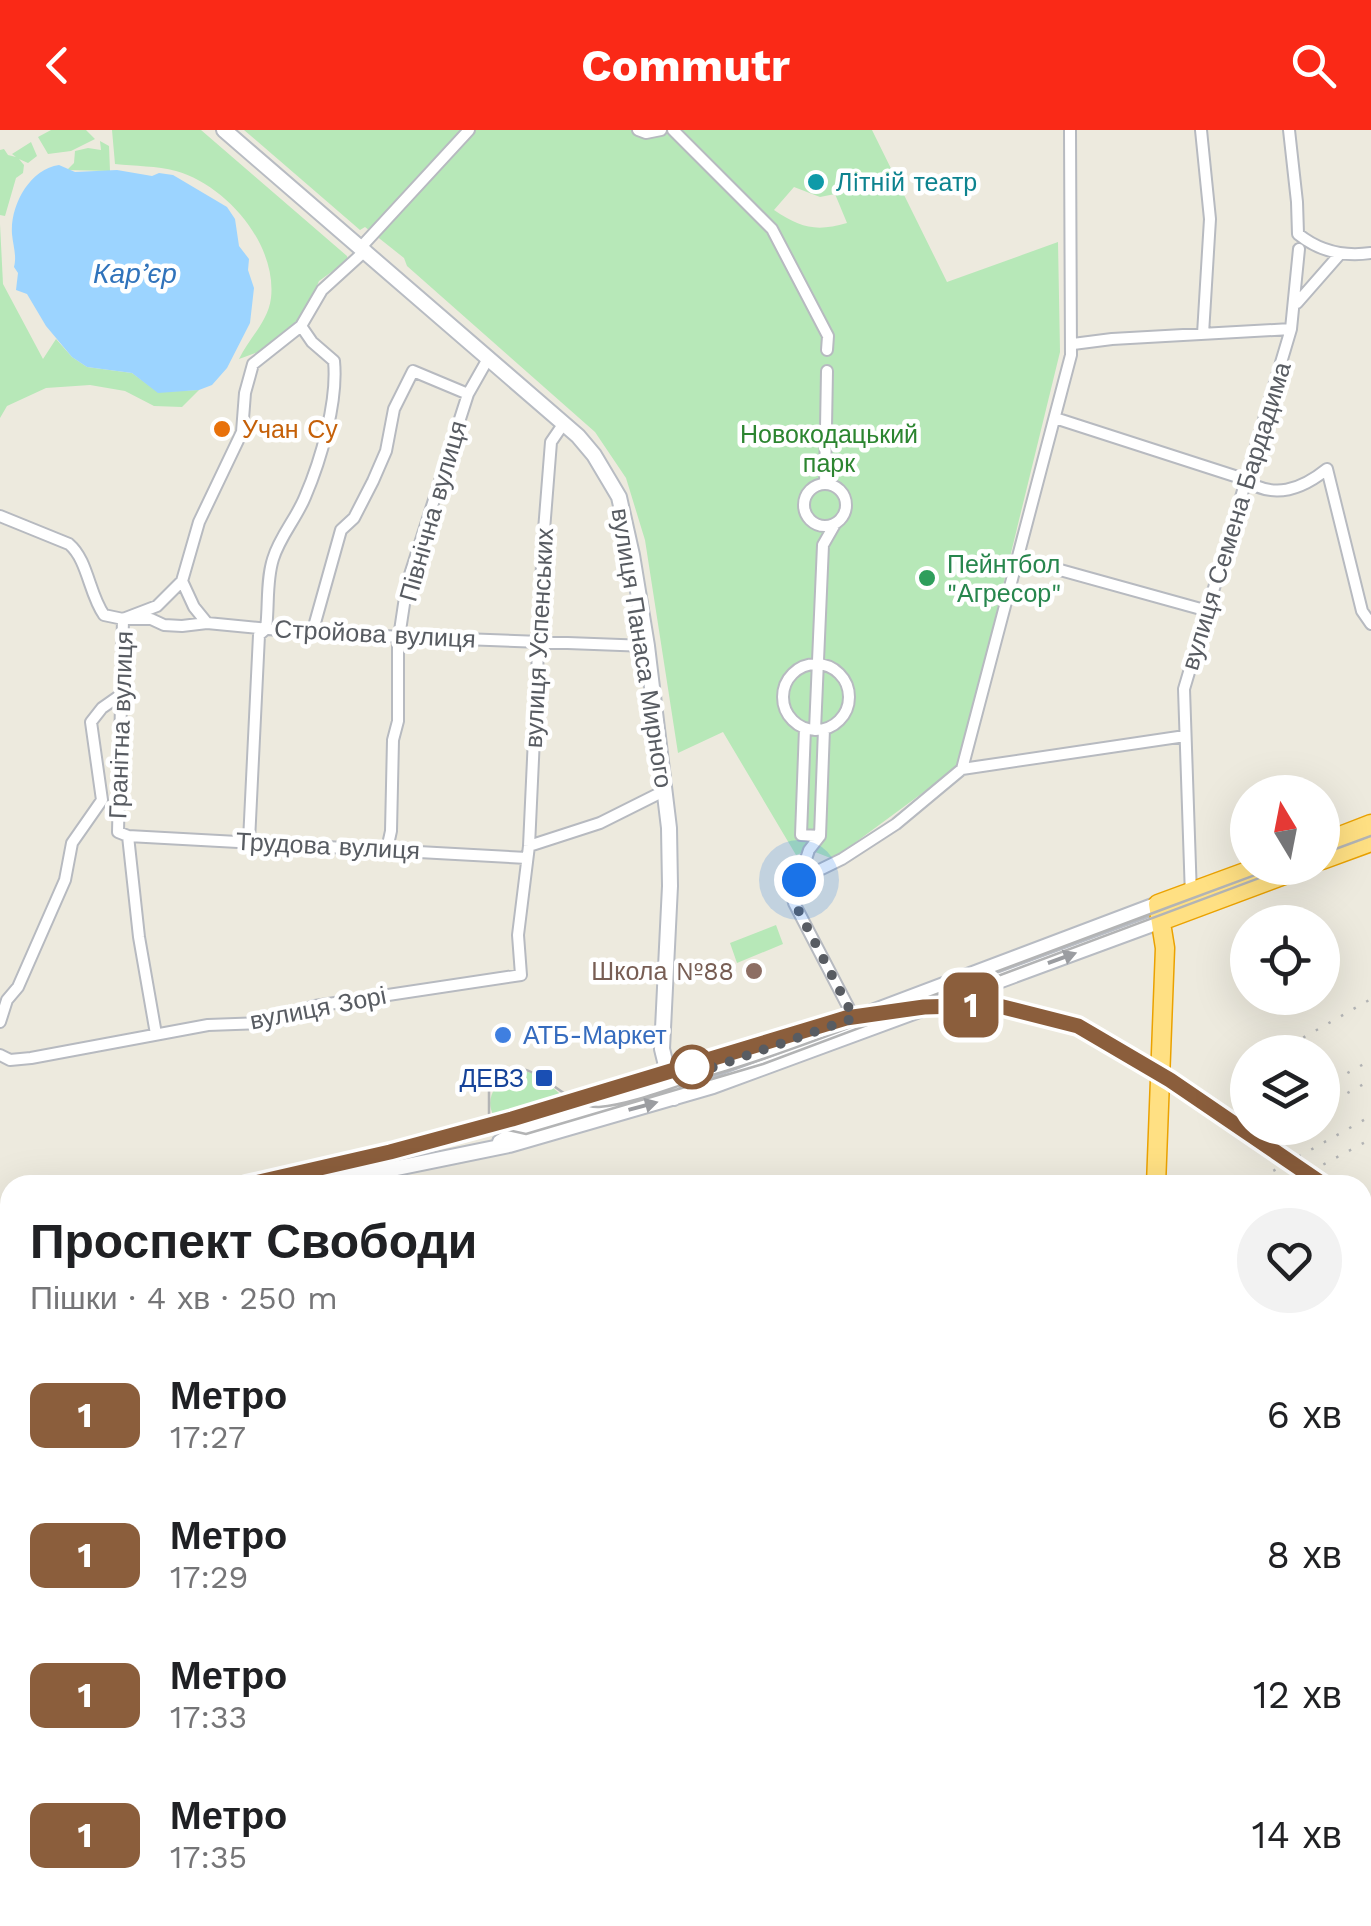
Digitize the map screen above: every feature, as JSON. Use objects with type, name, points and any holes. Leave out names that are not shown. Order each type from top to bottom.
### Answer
[{"type":"highway","points":[[1340,836],[1371,824]]},
{"type":"highway","points":[[1340,853],[1371,842]]},
{"type":"highway","points":[[1156,1175],[1165,948],[1159,913],[1230,881]]},
{"type":"highway","points":[[1192,900],[1244,885]]},
{"type":"main road","name":"вулиця Панаса Мирного","points":[[224,130],[564,423],[594,455],[618,498],[632,554],[666,790],[670,886],[662,1048],[674,1098]]},
{"type":"main road","points":[[482,1152],[518,1131],[1159,913]]},
{"type":"main road","points":[[365,1175],[482,1152],[768,1068],[1159,913]]},
{"type":"street","points":[[207,623],[182,582],[199,522],[242,432],[245,393],[253,364],[301,326],[322,290],[469,130]]},
{"type":"street","points":[[638,130],[661,130]]},
{"type":"street","points":[[673,130],[772,229],[828,336],[828,350]]},
{"type":"street","points":[[962,769],[1073,344],[1070,130]]},
{"type":"street","points":[[1201,130],[1210,219],[1203,334]]},
{"type":"street","points":[[1289,130],[1298,234],[1308,243],[1340,254],[1371,254]]},
{"type":"street","name":"вулиця Семена Бардадима","points":[[1192,900],[1184,689],[1292,329],[1299,249]]},
{"type":"street","points":[[1296,303],[1340,254]]},
{"type":"street","points":[[249,841],[258,634],[266,629],[274,556],[306,496],[332,413],[335,390],[334,361],[301,326]]},
{"type":"street","points":[[1073,344],[1292,329]]},
{"type":"street","name":"Північна вулиця","points":[[387,849],[391,831],[393,740],[398,722],[396,676],[407,584],[468,394],[490,357]]},
{"type":"street","points":[[313,630],[341,530],[354,518],[373,482],[386,451],[394,409],[413,371],[468,394]]},
{"type":"street","points":[[825,484],[827,371]]},
{"type":"street","points":[[1054,418],[1244,479],[1258,489],[1283,492],[1312,481],[1327,469],[1362,611],[1371,624]]},
{"type":"street","name":"вулиця Успенських","points":[[528,852],[551,442],[564,423]]},
{"type":"street","points":[[810,850],[800,835],[815,729],[823,545],[842,516],[845,500],[840,491],[825,484],[810,490],[804,499],[804,510],[823,545]]},
{"type":"street","name":"Стройова вулиця","points":[[0,516],[69,544],[77,551],[94,600],[104,615],[123,619],[151,619],[182,626],[207,623],[299,632],[647,646]]},
{"type":"street","points":[[814,523],[834,524]]},
{"type":"street","points":[[1017,558],[1208,611]]},
{"type":"street","name":"Гранітна вулиця","points":[[128,836],[118,832],[123,619],[156,606],[182,582]]},
{"type":"street","points":[[818,648],[846,682],[850,698],[839,722],[815,729],[792,720],[783,695],[788,679],[813,658],[818,648]]},
{"type":"street","points":[[801,667],[818,664],[834,669]]},
{"type":"street","points":[[118,820],[102,800],[91,722],[102,708],[122,694]]},
{"type":"street","points":[[815,729],[820,836],[791,890],[854,1018]]},
{"type":"street","points":[[799,880],[842,859],[896,824],[962,769],[1185,736]]},
{"type":"street","name":"Трудова вулиця","points":[[128,836],[528,852],[666,790]]},
{"type":"street","points":[[0,1022],[65,880],[72,843],[102,800]]},
{"type":"street","points":[[802,806],[821,807]]},
{"type":"street","points":[[800,835],[820,836]]},
{"type":"street","points":[[128,836],[135,908],[156,1034]]},
{"type":"street","name":"вулиця Зорі","points":[[0,1056],[10,1060],[30,1058],[208,1025],[261,1023],[315,1006],[521,974],[518,934],[528,852]]},
{"type":"green space","points":[[51,130],[86,130],[95,139],[71,151],[48,154],[38,137]]},
{"type":"green space","points":[[112,130],[201,130],[347,256],[348,260],[319,281],[302,321],[275,346],[239,359],[262,322],[271,298],[266,257],[244,220],[230,203],[195,178],[169,169],[115,164]]},
{"type":"green space","name":"Новокодацький парк","points":[[244,130],[872,130],[947,282],[1058,242],[1060,352],[959,766],[833,859],[810,850],[796,855],[723,732],[678,753],[645,540],[626,478],[595,432],[407,266],[404,258],[365,227],[360,230]],"holes":[[[794,187],[820,197],[835,194],[847,223],[809,227],[774,210]]]},
{"type":"green space","points":[[100,141],[109,146],[110,171],[67,170],[74,163],[75,151],[101,150]]},
{"type":"green space","points":[[31,142],[37,156],[28,163],[19,159],[24,165],[23,173],[16,178],[5,216],[0,215],[0,150],[16,157],[12,154]]},
{"type":"green space","points":[[0,224],[3,284],[43,359],[56,339],[87,367],[132,373],[158,392],[199,390],[182,407],[154,406],[125,391],[90,385],[46,388],[7,406],[0,418]]},
{"type":"green space","points":[[776,925],[783,944],[737,963],[730,943]]},
{"type":"green space","points":[[523,1071],[537,1074],[559,1093],[561,1105],[504,1127],[491,1111],[492,1093],[504,1079]]},
{"type":"water","name":"Кар’єр","points":[[59,165],[75,172],[117,170],[173,175],[227,207],[235,219],[239,246],[249,259],[254,288],[250,323],[227,368],[212,385],[199,390],[158,393],[132,373],[87,367],[72,357],[46,326],[27,294],[16,290],[18,273],[14,267],[12,223],[18,200],[39,173]]},
{"type":"tram line","points":[[1340,847],[1371,836]]},
{"type":"tram line","points":[[1230,884],[801,1046],[626,1102],[599,1107],[584,1104],[528,1070],[514,1068],[501,1074],[489,1090],[489,1114],[504,1129],[526,1134],[763,1064],[1241,885]]},
{"type":"railway","points":[[1308,1035],[1371,999]]},
{"type":"railway","points":[[1340,1077],[1371,1060]]},
{"type":"railway","points":[[1340,1097],[1371,1080]]},
{"type":"railway","points":[[1266,1175],[1371,1116]]},
{"type":"railway","points":[[1304,1175],[1371,1139]]},
{"type":"metro line","name":"1","points":[[290,1175],[598,1095],[846,1018],[924,1007],[995,1005],[1078,1026],[1170,1080],[1309,1175]]},
{"type":"place","name":"Лiтнiй театр","points":[[816,182]]},
{"type":"place","name":"Учан Су","points":[[222,429]]},
{"type":"place","name":"Пейнтбол \"Агресор\"","points":[[927,578]]},
{"type":"place","name":"Школа №88","points":[[754,971]]},
{"type":"place","name":"АТБ-Маркет","points":[[503,1035]]},
{"type":"place","name":"ДЕВЗ","points":[[544,1078]]},
{"type":"route","points":[[692,1067],[688,1076],[854,1018],[794,902],[791,890],[799,880]]}]
